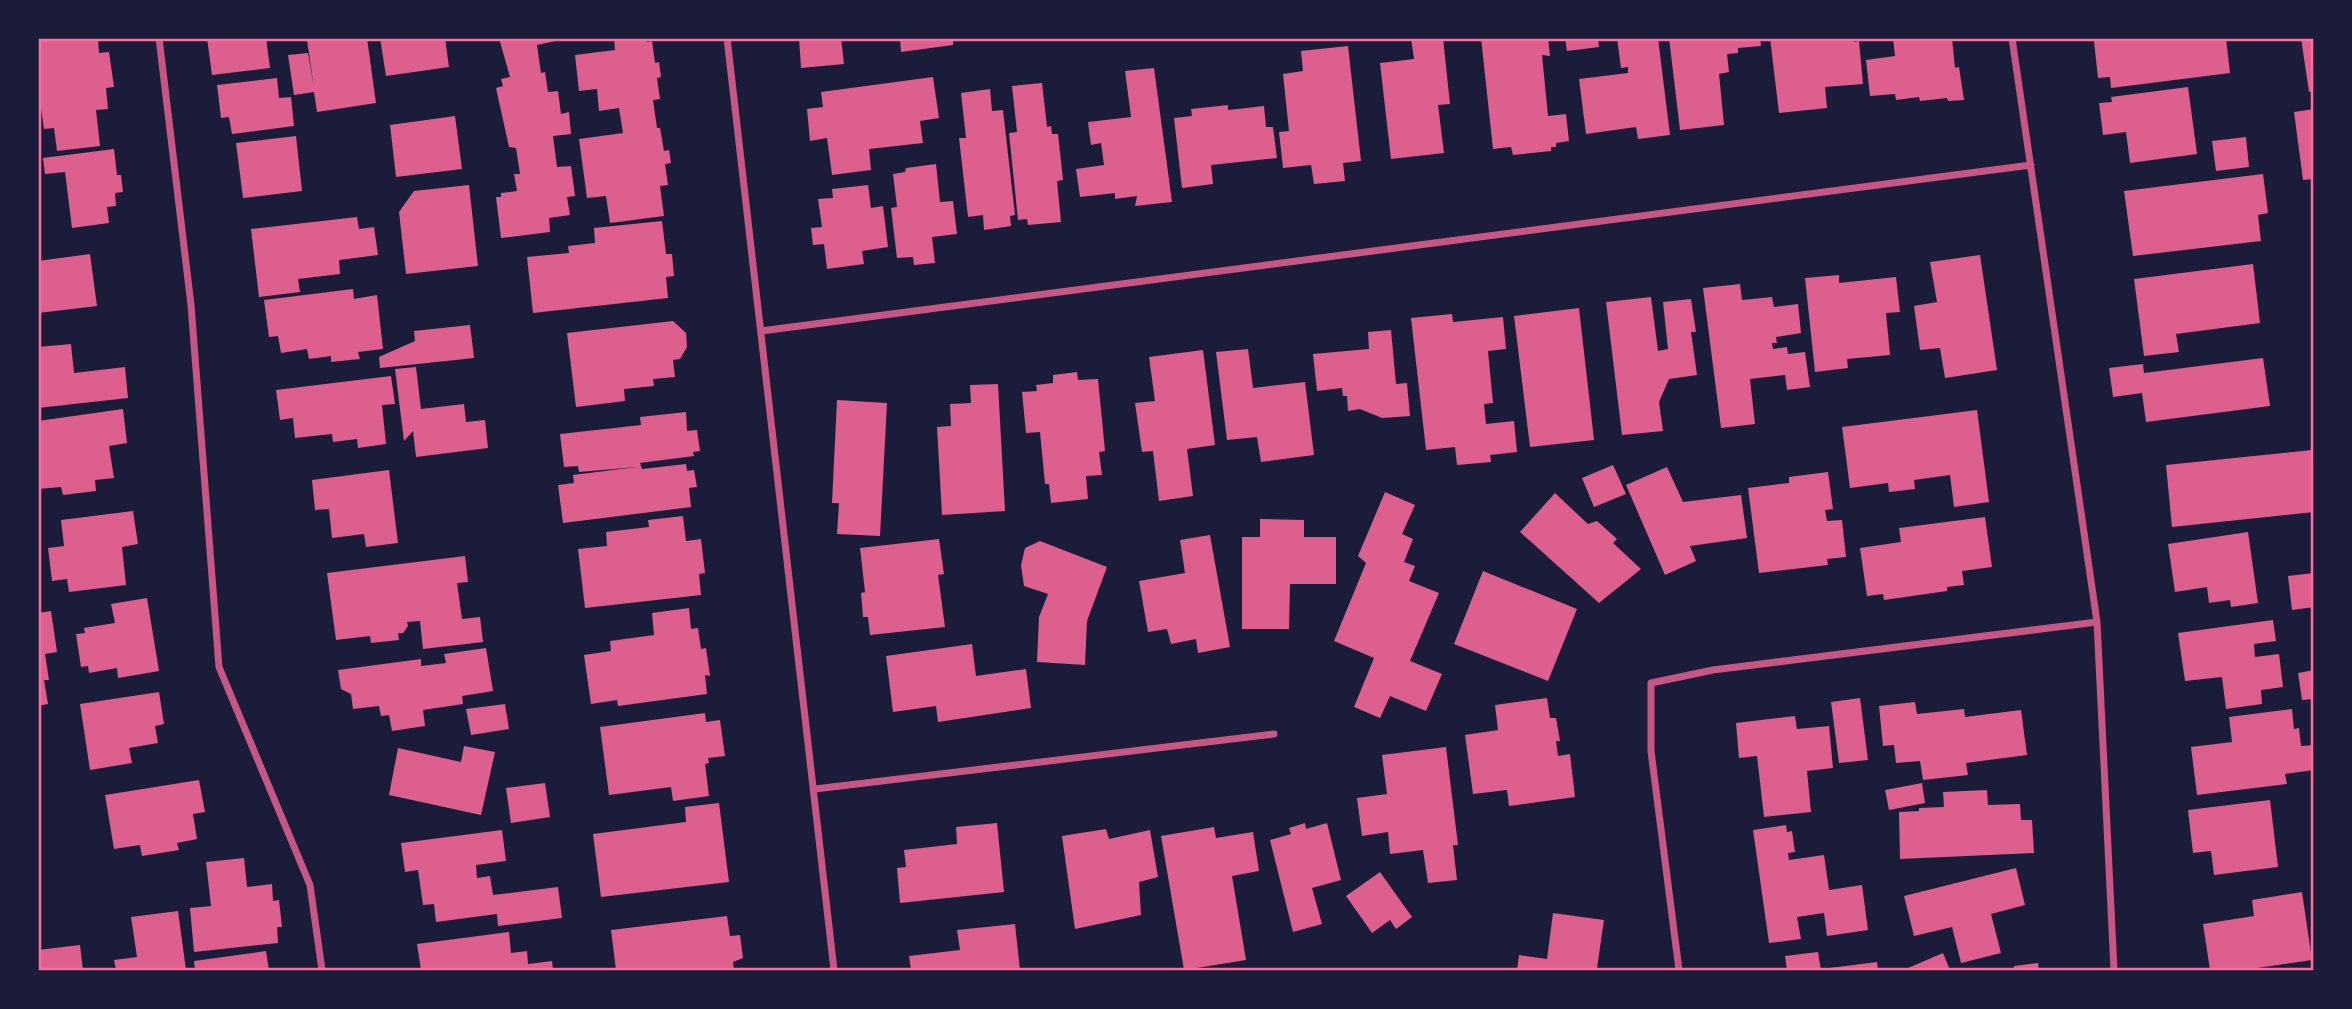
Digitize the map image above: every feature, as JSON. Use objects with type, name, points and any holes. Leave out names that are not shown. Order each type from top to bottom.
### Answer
[{"type":"street","points":[[159,38],[191,305],[219,667],[310,884],[322,971]]},
{"type":"street","points":[[727,38],[834,971]]},
{"type":"street","points":[[2012,38],[2097,622],[2114,971]]},
{"type":"street","points":[[761,331],[2031,165]]},
{"type":"street","points":[[1679,971],[1651,751],[1651,683],[1713,670],[2097,622]]},
{"type":"street","points":[[814,789],[1274,734]]},
{"type":"building","points":[[98,38],[99,53],[109,52],[114,87],[106,88],[108,109],[96,110],[100,146],[57,151],[54,128],[44,129],[38,87],[38,40]]},
{"type":"building","points":[[207,38],[266,38],[270,68],[212,75]]},
{"type":"building","points":[[367,38],[376,103],[317,112],[314,92],[294,95],[288,55],[308,53],[314,88],[307,40]]},
{"type":"building","points":[[380,38],[445,38],[449,67],[386,76]]},
{"type":"building","points":[[499,38],[560,38],[537,45],[541,73],[545,72],[548,92],[558,91],[561,114],[569,112],[571,134],[553,136],[557,167],[571,166],[575,196],[567,197],[570,215],[549,218],[550,232],[501,238],[496,197],[501,197],[501,193],[517,191],[514,174],[520,174],[516,148],[509,147],[496,88],[503,86],[501,79],[510,77]]},
{"type":"building","points":[[614,38],[646,38],[647,42],[652,41],[655,63],[659,62],[661,77],[657,78],[660,99],[653,100],[657,128],[660,128],[664,151],[669,150],[671,163],[665,164],[668,185],[660,186],[664,216],[610,223],[606,196],[587,198],[579,139],[623,133],[619,108],[599,111],[597,89],[579,91],[575,55],[615,50]]},
{"type":"building","points":[[799,38],[841,38],[844,64],[801,68]]},
{"type":"building","points":[[900,38],[953,38],[953,45],[901,52]]},
{"type":"building","points":[[1411,38],[1443,38],[1450,104],[1438,105],[1444,153],[1391,159],[1380,63],[1414,59]]},
{"type":"building","points":[[1481,38],[1548,38],[1550,56],[1542,55],[1548,116],[1566,114],[1569,141],[1556,143],[1556,147],[1551,147],[1551,151],[1513,155],[1511,147],[1493,149]]},
{"type":"building","points":[[1565,38],[1598,38],[1599,47],[1567,51]]},
{"type":"building","points":[[1617,38],[1658,38],[1670,135],[1638,139],[1636,127],[1586,134],[1579,79],[1628,73],[1628,67],[1621,68]]},
{"type":"building","points":[[1669,38],[1760,38],[1761,46],[1738,48],[1738,53],[1727,54],[1729,72],[1719,74],[1724,125],[1680,130]]},
{"type":"building","points":[[1770,38],[1853,38],[1854,42],[1859,41],[1863,84],[1825,87],[1827,108],[1779,113]]},
{"type":"building","points":[[1893,38],[1952,38],[1955,68],[1959,67],[1964,100],[1948,101],[1947,98],[1920,101],[1919,97],[1896,100],[1895,94],[1870,96],[1866,60],[1895,56]]},
{"type":"building","points":[[2102,38],[2226,38],[2230,73],[2111,88],[2110,77],[2098,78],[2094,41]]},
{"type":"building","points":[[2301,38],[2314,38],[2314,91],[2309,92]]},
{"type":"building","points":[[1348,46],[1361,161],[1343,163],[1345,181],[1314,184],[1311,165],[1283,168],[1279,132],[1289,131],[1283,74],[1303,71],[1301,51]]},
{"type":"building","points":[[1154,68],[1172,202],[1135,206],[1137,196],[1115,199],[1115,193],[1080,197],[1076,169],[1104,165],[1101,143],[1091,145],[1088,122],[1131,117],[1125,71]]},
{"type":"building","points":[[933,77],[939,118],[920,121],[923,143],[869,149],[871,170],[832,175],[827,138],[810,141],[807,109],[823,107],[821,92]]},
{"type":"building","points":[[277,78],[279,98],[291,97],[294,126],[232,134],[229,117],[221,118],[217,85]]},
{"type":"building","points":[[1042,83],[1047,127],[1051,126],[1052,134],[1058,134],[1063,180],[1057,181],[1061,222],[1028,225],[1027,219],[1018,220],[1009,133],[1017,132],[1012,86]]},
{"type":"building","points":[[2188,87],[2197,154],[2130,163],[2126,132],[2103,135],[2099,103],[2112,102],[2111,97]]},
{"type":"building","points":[[990,89],[992,111],[1003,110],[1015,215],[1010,216],[1011,226],[984,230],[983,215],[968,217],[959,138],[966,138],[961,93]]},
{"type":"building","points":[[1228,105],[1228,110],[1264,106],[1266,127],[1273,127],[1277,158],[1211,165],[1213,184],[1182,188],[1174,118],[1192,116],[1191,109]]},
{"type":"building","points":[[2314,109],[2314,179],[2303,180],[2294,112]]},
{"type":"building","points":[[455,116],[462,169],[396,177],[390,125]]},
{"type":"building","points":[[296,136],[302,191],[243,198],[236,143]]},
{"type":"building","points":[[2246,137],[2249,167],[2216,171],[2212,141]]},
{"type":"building","points":[[114,149],[117,175],[121,175],[123,192],[115,193],[116,206],[107,207],[109,223],[72,228],[65,172],[45,174],[43,158]]},
{"type":"building","points":[[936,164],[940,202],[953,201],[957,234],[932,237],[935,263],[914,265],[913,257],[897,258],[891,208],[897,207],[893,174],[905,172],[906,168]]},
{"type":"building","points":[[2263,174],[2268,213],[2258,215],[2261,241],[2133,256],[2124,191]]},
{"type":"building","points":[[469,185],[478,266],[406,274],[399,212],[414,191]]},
{"type":"building","points":[[868,185],[871,208],[883,206],[888,247],[862,251],[864,264],[827,269],[824,244],[813,245],[811,228],[822,227],[818,199],[833,198],[832,189]]},
{"type":"building","points":[[357,217],[359,229],[374,227],[378,255],[339,260],[340,274],[298,279],[300,292],[259,297],[251,229]]},
{"type":"building","points":[[662,221],[666,254],[672,254],[674,276],[666,277],[668,298],[533,313],[527,257],[569,253],[568,246],[595,243],[594,228]]},
{"type":"building","points":[[90,254],[97,306],[38,313],[38,261]]},
{"type":"building","points":[[1980,255],[1997,370],[1945,378],[1940,348],[1920,350],[1914,306],[1937,302],[1930,262]]},
{"type":"building","points":[[2253,264],[2260,323],[2176,334],[2179,352],[2144,356],[2134,279]]},
{"type":"building","points":[[1839,275],[1839,283],[1896,277],[1900,312],[1886,313],[1890,355],[1847,359],[1848,368],[1815,372],[1805,278]]},
{"type":"building","points":[[1740,284],[1742,300],[1772,297],[1774,307],[1798,304],[1801,333],[1776,337],[1777,343],[1772,343],[1773,349],[1787,347],[1788,354],[1805,352],[1810,387],[1787,390],[1785,375],[1750,379],[1755,424],[1721,428],[1703,288]]},
{"type":"building","points":[[353,289],[354,299],[377,295],[383,349],[358,352],[360,359],[331,362],[331,356],[309,359],[307,349],[281,353],[278,336],[269,337],[264,300]]},
{"type":"building","points":[[1651,297],[1658,351],[1668,349],[1663,302],[1691,299],[1696,332],[1691,332],[1697,375],[1669,379],[1659,402],[1663,431],[1622,435],[1606,302]]},
{"type":"building","points":[[1579,308],[1594,440],[1530,447],[1514,316]]},
{"type":"building","points":[[1452,314],[1453,322],[1503,317],[1506,349],[1488,351],[1493,403],[1484,404],[1486,424],[1514,421],[1517,452],[1490,455],[1491,462],[1457,465],[1455,447],[1426,450],[1411,318]]},
{"type":"building","points":[[673,321],[686,333],[687,347],[680,359],[673,360],[675,377],[653,379],[654,386],[624,389],[625,401],[576,407],[567,333]]},
{"type":"building","points":[[470,325],[474,358],[380,368],[379,357],[415,341],[414,331]]},
{"type":"building","points":[[1391,330],[1396,384],[1407,383],[1410,416],[1382,418],[1360,409],[1348,411],[1347,396],[1343,396],[1342,388],[1317,391],[1313,354],[1369,349],[1368,332]]},
{"type":"building","points":[[71,344],[74,373],[125,367],[128,398],[38,408],[38,347]]},
{"type":"building","points":[[1248,349],[1253,388],[1305,382],[1314,455],[1261,462],[1257,437],[1227,440],[1216,352]]},
{"type":"building","points":[[1203,350],[1215,445],[1187,449],[1193,496],[1159,501],[1153,451],[1142,452],[1135,403],[1155,401],[1149,357]]},
{"type":"building","points":[[2263,358],[2270,406],[2146,422],[2142,393],[2113,397],[2109,368],[2143,364],[2144,373]]},
{"type":"building","points":[[416,367],[421,409],[464,404],[466,422],[485,420],[488,448],[416,457],[413,431],[404,441],[395,369]]},
{"type":"building","points":[[1077,372],[1078,380],[1098,379],[1105,451],[1099,452],[1102,475],[1086,476],[1088,499],[1051,503],[1049,484],[1045,484],[1040,432],[1026,433],[1022,392],[1037,391],[1036,385],[1053,383],[1053,375]]},
{"type":"building","points":[[391,376],[395,404],[382,405],[386,444],[358,448],[357,439],[333,442],[332,434],[295,438],[293,418],[280,420],[276,390]]},
{"type":"building","points":[[998,384],[1005,511],[942,515],[937,427],[951,426],[950,404],[971,403],[970,385]]},
{"type":"building","points":[[837,400],[887,403],[880,536],[837,534],[839,503],[832,503]]},
{"type":"building","points":[[123,409],[127,443],[109,446],[114,478],[95,480],[96,491],[63,495],[61,487],[38,489],[38,421]]},
{"type":"building","points":[[1977,410],[1989,502],[1954,507],[1950,475],[1914,480],[1915,489],[1889,492],[1888,483],[1850,488],[1842,427]]},
{"type":"building","points":[[686,412],[687,431],[697,430],[700,451],[693,452],[694,456],[640,463],[642,469],[686,464],[687,471],[694,470],[697,487],[689,488],[691,507],[563,523],[558,485],[574,483],[573,475],[637,467],[579,472],[578,466],[564,467],[560,434],[641,425],[640,417]]},
{"type":"building","points":[[2312,450],[2314,512],[2172,527],[2166,465]]},
{"type":"building","points":[[1613,465],[1626,494],[1594,507],[1582,478]]},
{"type":"building","points":[[1667,467],[1683,502],[1741,495],[1747,538],[1690,546],[1696,561],[1665,575],[1626,485]]},
{"type":"building","points":[[389,470],[398,543],[366,547],[364,534],[332,538],[329,509],[315,510],[312,480]]},
{"type":"building","points":[[1828,472],[1833,509],[1825,510],[1827,521],[1842,520],[1846,557],[1827,559],[1828,565],[1759,573],[1748,488],[1789,483],[1789,477]]},
{"type":"building","points":[[1385,492],[1415,505],[1402,534],[1413,539],[1404,562],[1415,566],[1409,581],[1439,593],[1410,661],[1442,674],[1426,711],[1390,696],[1380,718],[1354,707],[1374,658],[1334,641],[1366,563],[1358,556]]},
{"type":"building","points":[[1555,493],[1588,524],[1597,521],[1617,539],[1613,543],[1641,569],[1599,603],[1520,532]]},
{"type":"building","points":[[133,511],[138,544],[122,547],[126,585],[69,592],[67,579],[52,581],[48,548],[64,546],[61,520]]},
{"type":"building","points":[[683,516],[686,541],[701,539],[705,573],[699,574],[701,595],[585,608],[578,549],[607,546],[606,532],[649,527],[648,520]]},
{"type":"building","points":[[1985,517],[1992,567],[1962,571],[1964,585],[1947,587],[1947,591],[1884,600],[1883,594],[1867,596],[1860,548],[1901,542],[1899,528]]},
{"type":"building","points":[[1260,519],[1304,520],[1304,537],[1336,537],[1336,584],[1290,584],[1289,629],[1242,629],[1242,537],[1260,537]]},
{"type":"building","points":[[2248,532],[2258,603],[2231,607],[2230,600],[2209,603],[2207,587],[2175,592],[2168,544]]},
{"type":"building","points":[[1210,535],[1230,647],[1198,653],[1196,639],[1171,644],[1167,629],[1148,632],[1139,581],[1185,573],[1180,540]]},
{"type":"building","points":[[939,539],[944,574],[938,575],[945,627],[870,635],[868,617],[863,617],[861,593],[865,592],[860,548]]},
{"type":"building","points":[[1040,541],[1107,567],[1087,621],[1085,665],[1037,662],[1039,617],[1048,594],[1024,586],[1021,565],[1025,548]]},
{"type":"building","points":[[465,556],[468,582],[457,583],[462,619],[480,617],[483,642],[423,649],[420,621],[407,622],[408,626],[403,633],[398,633],[399,640],[371,643],[370,636],[336,640],[327,573]]},
{"type":"building","points":[[1483,571],[1577,609],[1548,681],[1454,644]]},
{"type":"building","points":[[2314,573],[2314,607],[2292,610],[2288,576]]},
{"type":"building","points":[[147,598],[159,671],[118,678],[117,668],[89,673],[88,666],[81,667],[76,634],[85,633],[84,628],[115,623],[111,604]]},
{"type":"building","points":[[689,608],[691,629],[698,628],[701,649],[706,648],[710,676],[705,675],[707,694],[618,706],[617,700],[591,704],[584,655],[611,651],[610,641],[654,635],[652,613]]},
{"type":"building","points":[[51,611],[57,652],[45,654],[49,680],[44,680],[48,704],[38,706],[38,613]]},
{"type":"building","points":[[2273,620],[2276,641],[2254,644],[2255,657],[2279,654],[2283,687],[2261,690],[2262,704],[2226,709],[2222,677],[2185,681],[2178,633]]},
{"type":"building","points":[[972,644],[976,676],[1026,669],[1031,708],[938,722],[936,706],[893,712],[886,656]]},
{"type":"building","points":[[486,648],[493,691],[462,696],[463,704],[423,710],[425,726],[392,731],[389,715],[381,716],[379,706],[353,709],[351,694],[341,689],[338,670],[421,659],[421,666],[446,663],[444,654]]},
{"type":"building","points":[[2314,670],[2314,699],[2302,700],[2298,673]]},
{"type":"building","points":[[159,692],[164,724],[155,726],[158,743],[129,748],[132,763],[90,770],[80,704]]},
{"type":"building","points":[[1547,698],[1550,718],[1556,718],[1560,741],[1556,741],[1558,756],[1570,754],[1575,797],[1509,806],[1507,790],[1473,794],[1465,735],[1498,730],[1495,705]]},
{"type":"building","points":[[1860,698],[1868,760],[1839,763],[1831,702]]},
{"type":"building","points":[[1915,702],[1917,714],[1964,709],[1965,717],[2021,710],[2027,755],[1966,763],[1968,775],[1923,780],[1920,761],[1896,763],[1894,745],[1883,746],[1879,706]]},
{"type":"building","points":[[505,704],[509,729],[471,735],[466,709]]},
{"type":"building","points":[[2292,709],[2294,729],[2299,728],[2301,746],[2314,745],[2314,770],[2285,774],[2287,784],[2197,795],[2191,747],[2232,742],[2229,717]]},
{"type":"building","points":[[705,713],[706,722],[720,720],[725,756],[708,758],[709,763],[705,764],[709,796],[673,801],[671,787],[609,795],[600,727]]},
{"type":"building","points":[[1795,716],[1797,729],[1829,726],[1833,768],[1807,771],[1811,812],[1764,817],[1757,756],[1739,758],[1736,723]]},
{"type":"building","points":[[464,746],[495,752],[481,815],[389,795],[398,748],[461,762]]},
{"type":"building","points":[[1446,747],[1458,845],[1453,845],[1457,880],[1428,883],[1423,850],[1390,854],[1388,832],[1362,836],[1357,798],[1387,794],[1382,755]]},
{"type":"building","points":[[199,780],[205,812],[193,814],[197,839],[177,843],[179,850],[142,856],[140,845],[114,849],[105,795]]},
{"type":"building","points":[[545,783],[550,817],[511,823],[506,788]]},
{"type":"building","points":[[1922,783],[1925,803],[1889,810],[1885,790]]},
{"type":"building","points":[[1987,790],[1988,805],[2020,804],[2021,820],[2032,820],[2034,853],[1900,859],[1899,812],[1944,807],[1943,792]]},
{"type":"building","points":[[2270,800],[2278,867],[2214,875],[2211,851],[2193,853],[2188,810]]},
{"type":"building","points":[[719,803],[729,882],[601,897],[593,834],[686,822],[685,807]]},
{"type":"building","points":[[997,823],[1004,892],[900,903],[897,868],[906,867],[904,850],[957,844],[956,827]]},
{"type":"building","points":[[1305,823],[1306,829],[1327,823],[1341,880],[1312,888],[1322,924],[1293,932],[1270,840],[1291,834],[1289,828]]},
{"type":"building","points":[[1786,825],[1787,832],[1792,831],[1795,852],[1788,853],[1789,860],[1824,855],[1829,890],[1862,885],[1868,930],[1827,936],[1824,913],[1797,917],[1801,939],[1769,943],[1753,830]]},
{"type":"building","points":[[1214,827],[1216,838],[1253,832],[1259,871],[1232,876],[1246,960],[1184,970],[1161,836]]},
{"type":"building","points":[[1106,829],[1109,839],[1150,830],[1158,877],[1139,882],[1141,915],[1075,929],[1062,836]]},
{"type":"building","points":[[502,830],[506,861],[476,865],[477,878],[490,876],[493,895],[558,887],[562,918],[498,926],[497,914],[436,922],[434,904],[423,905],[418,870],[405,872],[401,843]]},
{"type":"building","points":[[244,858],[247,887],[272,884],[273,901],[279,900],[282,927],[277,927],[278,943],[194,952],[190,908],[211,906],[206,862]]},
{"type":"building","points":[[2016,868],[2025,905],[1991,914],[2001,953],[1961,963],[1952,927],[1914,936],[1904,896]]},
{"type":"building","points":[[1380,872],[1412,917],[1396,929],[1390,920],[1372,933],[1346,896]]},
{"type":"building","points":[[2302,892],[2312,960],[2243,970],[2210,970],[2203,924],[2254,916],[2252,900]]},
{"type":"building","points":[[178,911],[186,970],[116,970],[114,960],[137,957],[131,917]]},
{"type":"building","points":[[1553,913],[1604,920],[1597,968],[1607,970],[1517,970],[1519,955],[1547,959]]},
{"type":"building","points":[[727,916],[730,936],[740,935],[743,958],[733,962],[734,970],[616,970],[611,930]]},
{"type":"building","points":[[1015,924],[1020,970],[911,970],[909,956],[960,950],[957,930]]},
{"type":"building","points":[[509,932],[511,953],[527,951],[528,964],[552,961],[553,970],[421,970],[417,944]]},
{"type":"building","points":[[80,945],[83,970],[38,970],[38,950]]},
{"type":"building","points":[[266,951],[269,970],[195,970],[194,961]]},
{"type":"building","points":[[1818,952],[1821,970],[1787,970],[1785,956]]},
{"type":"building","points":[[1943,953],[1950,970],[1908,968]]},
{"type":"building","points":[[1877,962],[1878,970],[1822,970],[1822,969]]},
{"type":"building","points":[[2038,963],[2039,970],[2014,970],[2014,966]]}]
